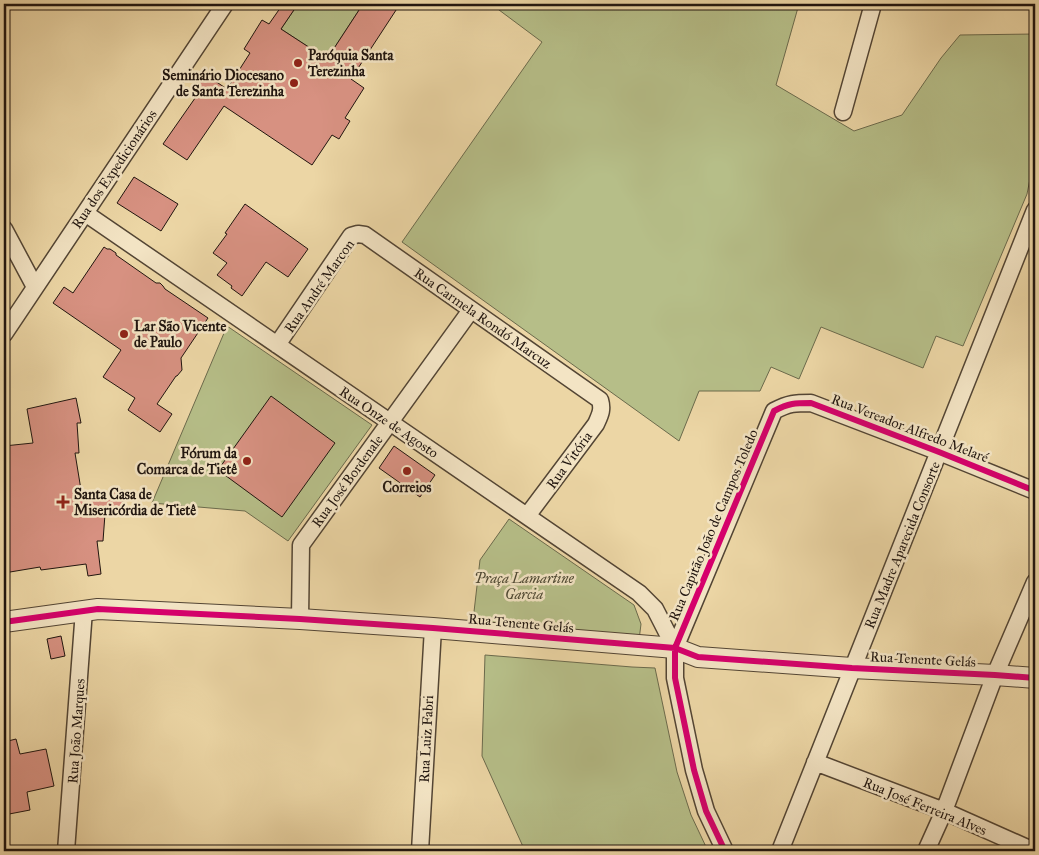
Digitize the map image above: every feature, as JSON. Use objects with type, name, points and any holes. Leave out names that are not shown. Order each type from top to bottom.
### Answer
[{"type":"street","name":"Rua dos Expedicionários","points":[[4,334],[225,4]]},
{"type":"street","points":[[843,112],[873,4]]},
{"type":"street","name":"Rua Madre Aparecida Consorte","points":[[780,851],[1035,210]]},
{"type":"street","name":"Rua Onze de Agosto","points":[[85,213],[639,593],[655,609],[675,648]]},
{"type":"street","points":[[4,229],[35,287]]},
{"type":"street","name":"Rua André Marcon","points":[[278,345],[351,236],[358,234],[365,236]]},
{"type":"street","name":"Rua Carmela Rondó Marcuz","points":[[365,236],[600,400]]},
{"type":"street","name":"Rua José Bordenale","points":[[300,619],[301,545],[471,310]]},
{"type":"street","name":"Rua Vitória","points":[[527,516],[596,424],[602,407],[600,400]]},
{"type":"street","name":"Rua Vereador Alfredo Melaré","points":[[774,411],[785,405],[812,403],[939,452],[1035,492]]},
{"type":"street","name":"Rua Capitão João de Campos Toledo","points":[[675,648],[774,411]]},
{"type":"street","points":[[926,851],[944,811],[996,675],[1035,582]]},
{"type":"street","name":"Rua Tenente Gelás","points":[[4,622],[98,609],[300,619],[675,648],[698,657],[1035,678]]},
{"type":"street","name":"Rua João Marques","points":[[66,851],[84,610]]},
{"type":"street","name":"Rua Luiz Fabri","points":[[420,851],[433,628]]},
{"type":"street","points":[[675,648],[675,678],[694,770],[706,811],[725,851]]},
{"type":"street","name":"Rua José Ferreira Alves","points":[[816,762],[944,811],[1034,851]]},
{"type":"green space","points":[[298,4],[363,4],[327,59],[281,29]]},
{"type":"green space","points":[[491,4],[799,4],[776,85],[854,131],[902,115],[941,58],[960,35],[1035,34],[1035,154],[1027,194],[963,346],[936,336],[923,368],[821,327],[799,379],[771,367],[760,391],[699,391],[679,441],[402,242],[542,42]]},
{"type":"green space","points":[[227,326],[372,425],[288,541],[245,511],[152,503]]},
{"type":"green space","name":"Praça Lamartine Garcia","points":[[509,519],[634,605],[641,624],[639,640],[472,629],[480,560]]},
{"type":"green space","points":[[485,655],[655,668],[677,772],[691,815],[708,851],[525,851],[482,756]]},
{"type":"building","name":"Seminário Diocesano de Santa Terezinha","points":[[283,4],[298,4],[281,29],[327,59],[363,4],[400,4],[351,79],[364,88],[345,118],[350,121],[339,139],[332,135],[312,165],[224,106],[187,160],[163,144],[200,91],[194,87],[203,73],[227,89],[250,53],[244,49],[262,20],[269,24]]},
{"type":"building","points":[[134,177],[178,204],[161,231],[117,203]]},
{"type":"building","points":[[245,204],[308,249],[288,277],[266,262],[242,296],[217,275],[227,263],[213,253]]},
{"type":"building","name":"Lar São Vicente de Paulo","points":[[104,247],[116,253],[116,255],[156,283],[160,283],[165,289],[208,318],[181,358],[182,370],[157,404],[172,414],[160,432],[128,410],[135,398],[103,377],[121,350],[53,303],[64,287],[73,293]]},
{"type":"building","name":"Fórum da Comarca de Tietê","points":[[271,396],[335,443],[282,517],[218,470]]},
{"type":"building","name":"Santa Casa de Misericórdia de Tietê","points":[[76,398],[81,423],[77,423],[79,453],[75,453],[82,496],[123,490],[123,511],[105,514],[103,541],[97,541],[101,574],[88,576],[86,564],[41,570],[40,567],[4,573],[4,446],[33,443],[27,409]]},
{"type":"building","name":"Correios","points":[[394,446],[435,475],[420,497],[379,468]]},
{"type":"building","points":[[61,636],[65,656],[51,659],[47,639]]},
{"type":"building","points":[[16,739],[20,754],[46,749],[54,786],[27,792],[30,810],[4,815],[4,742]]},
{"type":"cycle path","points":[[725,851],[706,811],[694,770],[675,678],[675,648],[774,411],[792,404],[811,403],[1035,491]]},
{"type":"cycle path","points":[[4,622],[98,609],[300,619],[675,648],[698,657],[1035,678]]},
{"type":"place","name":"Paróquia Santa Terezinha","points":[[298,63]]},
{"type":"place","name":"Seminário Diocesano de Santa Terezinha","points":[[294,83]]},
{"type":"place","name":"Lar São Vicente de Paulo","points":[[124,334]]},
{"type":"place","name":"Fórum da Comarca de Tietê","points":[[247,461]]},
{"type":"place","name":"Correios","points":[[407,471]]},
{"type":"place","name":"Santa Casa de Misericórdia de Tietê","points":[[63,502]]}]
